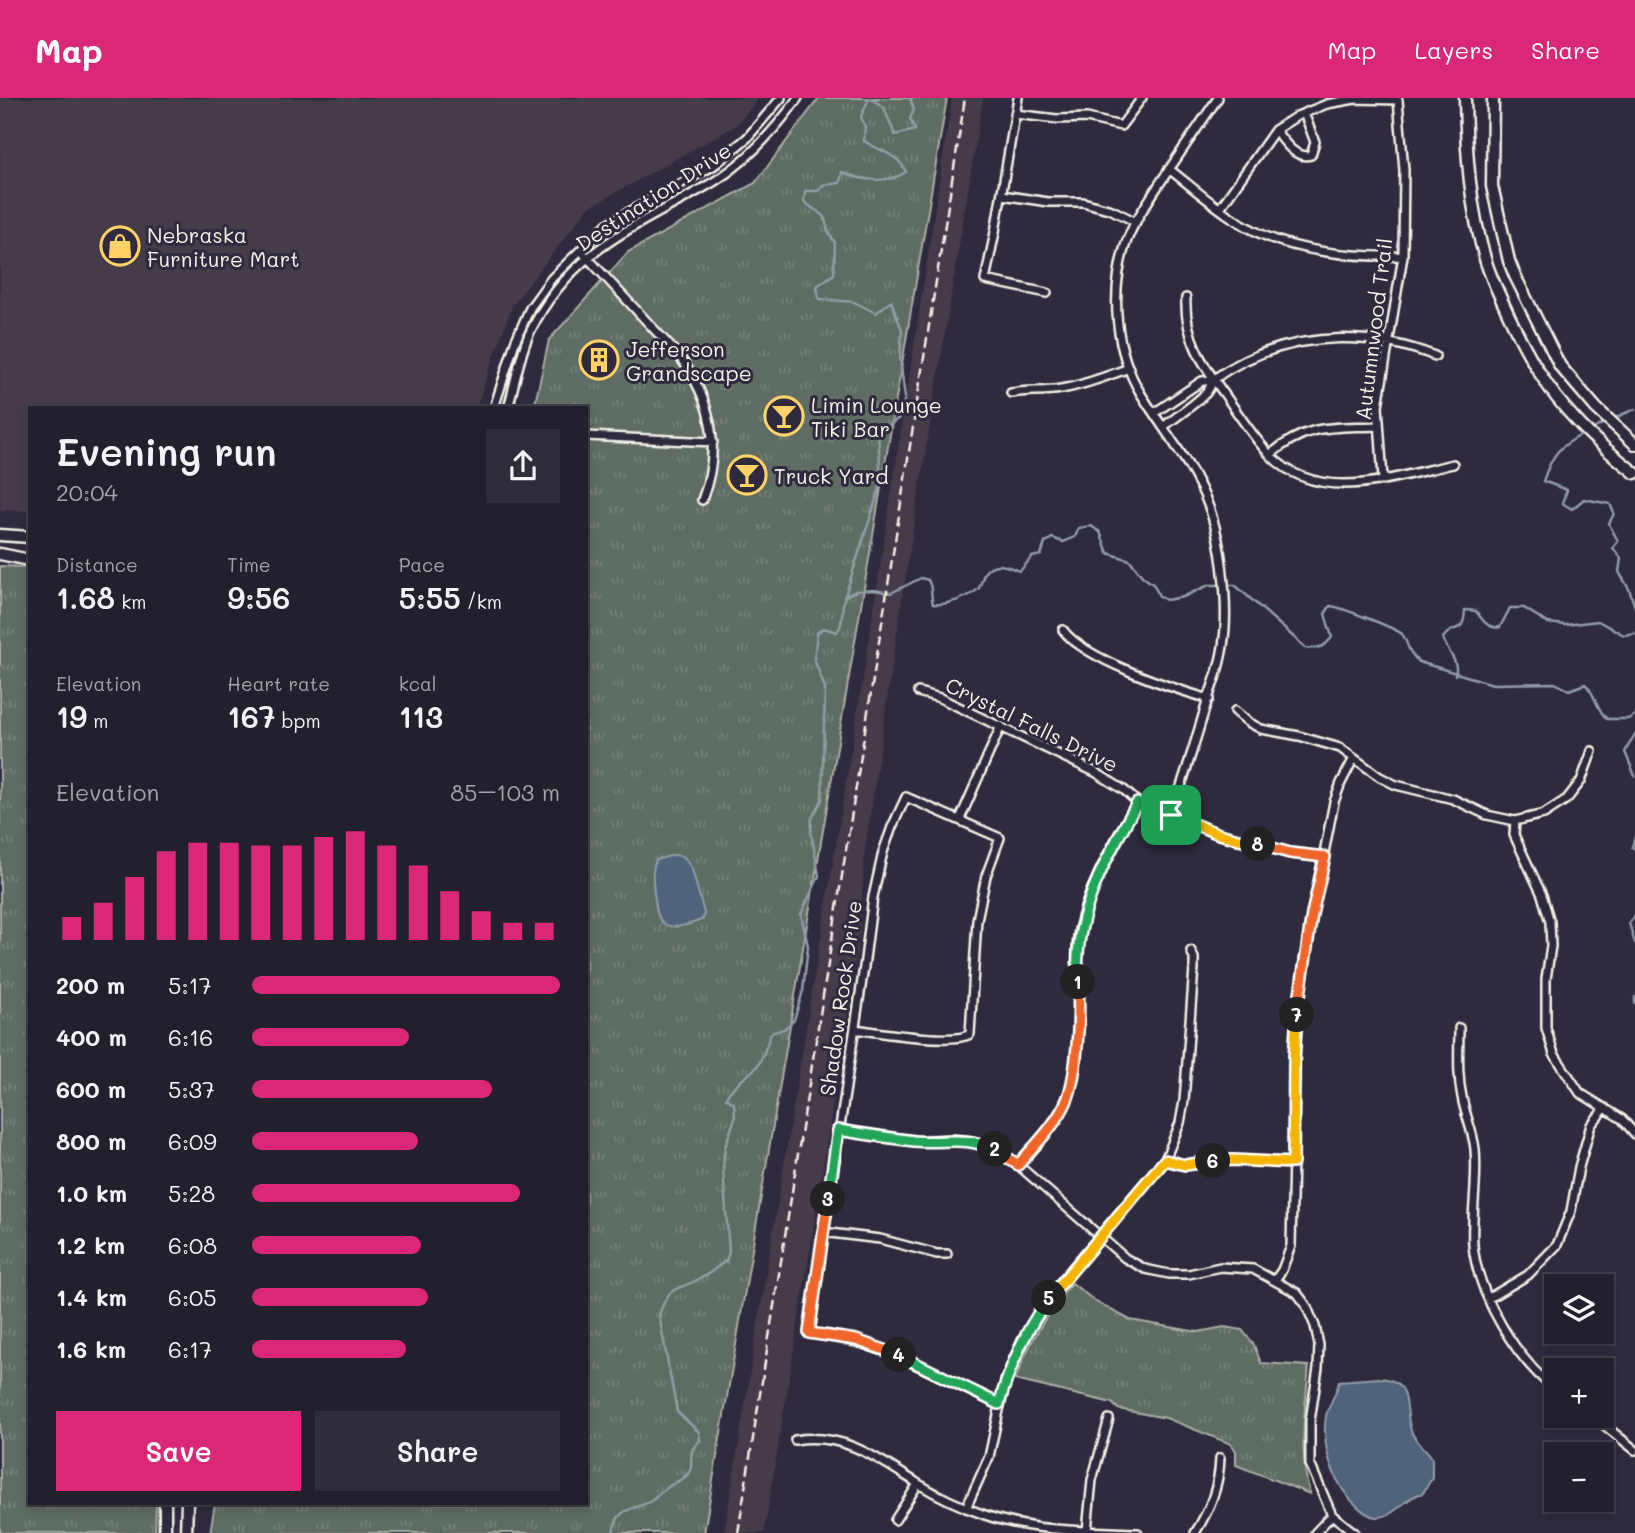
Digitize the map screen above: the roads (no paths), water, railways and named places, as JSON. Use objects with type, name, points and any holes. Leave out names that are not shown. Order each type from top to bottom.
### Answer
[{"type":"main road","points":[[1465,98],[1472,201],[1486,263],[1521,343],[1544,381],[1575,419],[1635,472]]},
{"type":"main road","points":[[1493,98],[1492,186],[1509,261],[1560,366],[1596,408],[1635,444]]},
{"type":"main road","points":[[0,535],[28,537]]},
{"type":"main road","points":[[0,554],[28,560]]},
{"type":"main road","points":[[165,1505],[165,1533]]},
{"type":"main road","points":[[186,1533],[187,1505]]},
{"type":"street","name":"Destination Drive","points":[[495,406],[515,342],[530,309],[551,279],[607,224],[713,166],[747,138],[781,98]]},
{"type":"street","name":"Destination Drive","points":[[509,406],[530,331],[570,273],[618,235],[717,179],[774,132],[798,98]]},
{"type":"street","points":[[1018,98],[985,280],[1047,293]]},
{"type":"street","points":[[1015,114],[1057,119],[1087,118],[1121,126],[1142,98]]},
{"type":"street","points":[[1171,815],[1220,666],[1226,612],[1218,542],[1203,489],[1139,391],[1118,330],[1117,293],[1125,244],[1136,222],[1218,98]]},
{"type":"street","name":"Autumnwood Trail","points":[[1304,113],[1327,103],[1355,99],[1398,100],[1404,170],[1403,256],[1380,385],[1377,426],[1383,479]]},
{"type":"street","points":[[1220,208],[1275,130],[1304,113],[1315,142],[1311,155],[1301,156],[1288,147],[1275,130]]},
{"type":"street","points":[[747,138],[754,150]]},
{"type":"street","points":[[1169,169],[1220,208],[1266,236],[1293,246],[1368,257],[1403,256]]},
{"type":"street","points":[[1002,195],[1048,202],[1083,202],[1136,222]]},
{"type":"street","points":[[579,249],[693,374],[710,416],[713,442],[710,481],[702,500]]},
{"type":"street","points":[[1186,298],[1186,319],[1191,340],[1214,380],[1270,455],[1293,472],[1322,483],[1352,485],[1453,464]]},
{"type":"street","points":[[1154,414],[1202,381],[1214,380],[1252,358],[1296,344],[1341,338],[1388,342],[1434,356]]},
{"type":"street","points":[[1011,393],[1058,390],[1129,368]]},
{"type":"street","points":[[1163,427],[1208,392],[1214,380]]},
{"type":"street","points":[[1270,455],[1292,438],[1309,430],[1377,426]]},
{"type":"street","points":[[588,436],[713,442]]},
{"type":"street","points":[[1062,630],[1070,639],[1097,655],[1157,683],[1209,699]]},
{"type":"street","name":"Crystal Falls Drive","points":[[918,692],[937,696],[1114,782],[1144,808],[1171,815],[1219,834],[1290,853],[1325,857]]},
{"type":"street","points":[[1235,711],[1261,729],[1324,743],[1349,753],[1388,781],[1453,799],[1487,815],[1515,821],[1544,814],[1561,804],[1581,781],[1592,751]]},
{"type":"street","points":[[855,1029],[912,1036],[967,1037],[970,1034],[974,946],[979,906],[1000,838],[960,819],[1001,726]]},
{"type":"street","points":[[1275,1280],[1291,1246],[1296,1020],[1312,914],[1334,802],[1354,758]]},
{"type":"street","name":"Shadow Rock Drive","points":[[960,819],[906,797],[892,827],[878,871],[809,1333],[838,1336],[875,1346],[999,1404]]},
{"type":"street","points":[[1018,1165],[1060,1113],[1070,1089],[1075,1057],[1079,929],[1093,889],[1137,803]]},
{"type":"street","points":[[1515,821],[1514,835],[1542,895],[1550,922],[1546,1028],[1554,1054],[1580,1093],[1622,1119],[1635,1135]]},
{"type":"street","points":[[966,1508],[989,1457],[999,1404],[1010,1367],[1029,1329],[1061,1282],[1165,1160],[1180,1123],[1194,968],[1191,951]]},
{"type":"street","points":[[1460,1028],[1460,1088],[1475,1151],[1476,1261],[1489,1298],[1519,1351],[1544,1380]]},
{"type":"street","points":[[1489,1298],[1528,1275],[1557,1245],[1571,1210],[1591,1125],[1605,1108]]},
{"type":"street","points":[[838,1130],[917,1141],[971,1141],[996,1150],[1018,1165],[1125,1258],[1155,1272],[1189,1274],[1220,1267],[1253,1269],[1297,1293],[1306,1305],[1317,1333],[1318,1368],[1310,1421],[1310,1464],[1332,1515],[1355,1533]]},
{"type":"street","points":[[1165,1160],[1185,1165],[1233,1160],[1293,1163]]},
{"type":"street","points":[[822,1232],[880,1239],[937,1254],[947,1254]]},
{"type":"street","points":[[1087,1531],[1092,1480],[1109,1419]]},
{"type":"street","points":[[1608,1428],[1635,1450]]},
{"type":"street","points":[[795,1440],[822,1438],[864,1450],[918,1484],[966,1508],[1019,1525],[1138,1533]]},
{"type":"street","points":[[1195,1533],[1214,1498],[1220,1458]]},
{"type":"street","points":[[895,1520],[918,1484]]},
{"type":"street","points":[[1315,1533],[1332,1515]]},
{"type":"water","points":[[673,855],[683,856],[692,869],[704,913],[703,919],[675,927],[665,924],[659,918],[653,876],[656,860]]},
{"type":"water","points":[[1379,1378],[1391,1380],[1403,1390],[1412,1433],[1432,1458],[1432,1478],[1423,1493],[1385,1516],[1375,1517],[1350,1499],[1336,1478],[1328,1454],[1325,1428],[1326,1416],[1339,1381]]},
{"type":"waterway","points":[[845,596],[881,484],[878,433],[899,418],[905,398],[900,358],[902,330],[891,301],[876,313],[854,302],[819,299],[817,286],[834,274],[835,243],[824,216],[804,202],[805,191],[818,191],[823,185],[840,183],[842,172],[874,180],[883,180],[906,172],[894,157],[864,141],[865,127],[861,117],[869,98]]},
{"type":"waterway","points":[[871,98],[884,108],[895,135],[915,130],[910,119],[914,110],[910,98]]},
{"type":"waterway","points":[[1612,419],[1635,409]]},
{"type":"waterway","points":[[1591,430],[1607,422]]},
{"type":"waterway","points":[[1585,433],[1568,442],[1558,452],[1543,481],[1567,490],[1562,503],[1572,509],[1584,499],[1610,504],[1614,513],[1609,524],[1618,541],[1613,548],[1621,558],[1619,572],[1635,607]]},
{"type":"waterway","points":[[613,1533],[622,1513],[651,1501],[687,1475],[691,1467],[691,1454],[700,1441],[699,1432],[677,1412],[659,1315],[671,1292],[694,1282],[726,1261],[729,1252],[723,1169],[725,1147],[735,1118],[734,1103],[726,1098],[758,1065],[771,1033],[784,1029],[794,1020],[803,991],[808,946],[801,914],[819,876],[811,832],[812,818],[822,800],[825,688],[814,659],[817,633],[823,628],[837,632],[845,596],[856,591],[891,593],[921,578],[930,583],[933,604],[951,602],[964,598],[979,588],[989,568],[1002,565],[1020,571],[1032,557],[1041,555],[1045,543],[1052,538],[1063,542],[1075,537],[1079,528],[1091,526],[1100,532],[1108,553],[1130,560],[1142,576],[1154,585],[1159,596],[1166,600],[1183,597],[1209,585],[1235,585],[1306,648],[1318,648],[1332,637],[1325,614],[1330,606],[1335,607],[1398,631],[1419,662],[1493,684],[1555,683],[1569,690],[1585,684],[1607,719],[1628,719],[1635,715]]},
{"type":"waterway","points":[[1455,675],[1456,665],[1443,638],[1463,623],[1465,610],[1476,611],[1486,623],[1496,628],[1500,627],[1510,608],[1524,608],[1548,623],[1565,625],[1598,621],[1624,635],[1635,633]]},
{"type":"waterway","points":[[1635,734],[1625,752],[1635,776]]},
{"type":"waterway","points":[[1635,837],[1632,847],[1635,849]]},
{"type":"waterway","points":[[1635,915],[1629,923],[1635,943]]},
{"type":"waterway","points":[[1635,997],[1635,1003]]},
{"type":"railway","points":[[738,1533],[965,98]]},
{"type":"place","name":"Nebraska Furniture Mart","points":[[120,246]]},
{"type":"place","name":"Jefferson Grandscape","points":[[599,360]]},
{"type":"place","name":"Limin Lounge Tiki Bar","points":[[784,416]]},
{"type":"place","name":"Truck Yard","points":[[747,475]]}]
